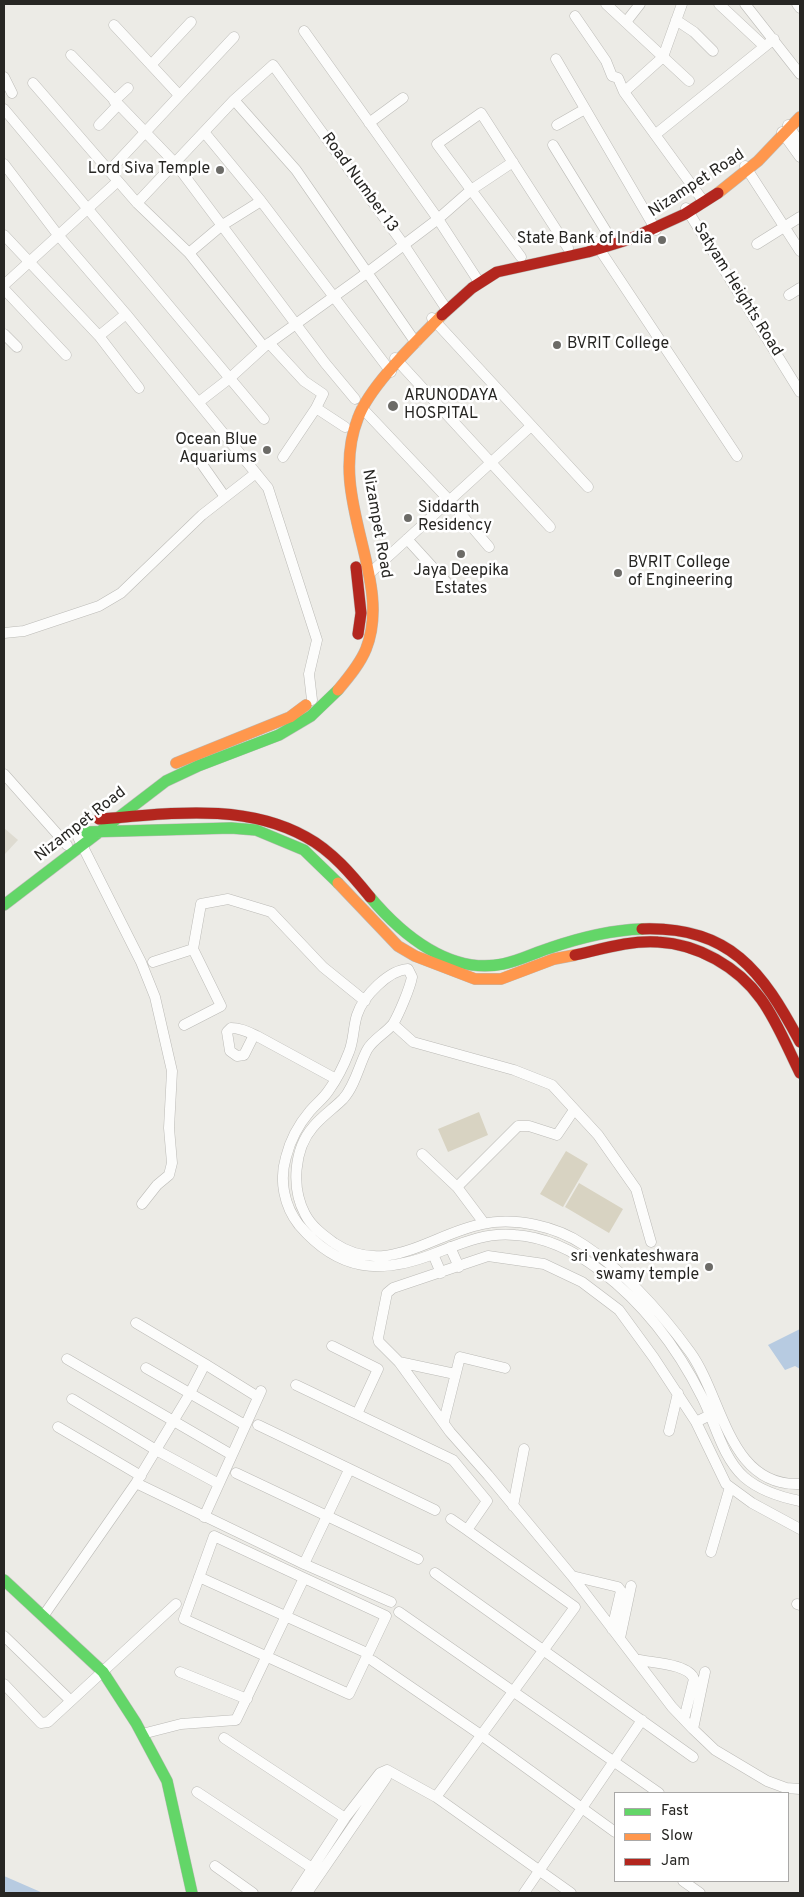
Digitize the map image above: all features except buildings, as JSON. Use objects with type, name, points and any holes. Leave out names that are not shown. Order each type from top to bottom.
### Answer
[{"type":"main road","name":"Nizampet Road","points":[[786,129],[800,104]]},
{"type":"main road","name":"Nizampet Road","points":[[4,892],[67,845],[86,836],[99,820],[160,772],[179,761],[290,717],[312,700],[342,670],[352,652],[361,622],[359,580],[342,486],[340,459],[345,427],[358,403],[434,320],[459,286],[505,270],[613,241],[654,227],[687,209],[747,169],[800,117]]},
{"type":"main road","name":"Nizampet Road","points":[[477,279],[521,257],[568,248],[597,245]]},
{"type":"main road","name":"Nizampet Road","points":[[4,905],[86,836],[166,781],[190,767],[264,742],[297,726],[331,696],[354,670],[365,650],[373,614],[369,574],[350,488],[350,442],[358,403]]},
{"type":"main road","points":[[99,820],[212,812],[262,818],[304,835],[334,856],[395,926],[422,945],[454,960],[493,967],[513,962],[550,948],[610,932],[650,926],[690,931],[741,957],[757,972],[774,995],[800,1042]]},
{"type":"main road","points":[[137,831],[144,817]]},
{"type":"main road","points":[[86,836],[137,831],[231,828],[256,830],[304,850],[321,865],[398,946],[415,956],[460,974],[486,980],[501,979],[554,959],[620,945],[658,942],[696,950],[715,958],[747,982],[762,1000],[800,1073]]},
{"type":"main road","points":[[5,1585],[44,1615],[103,1672],[142,1734],[167,1781],[192,1893]]},
{"type":"street","points":[[606,4],[688,81]]},
{"type":"street","points":[[626,22],[640,4]]},
{"type":"street","points":[[624,92],[663,57],[682,4]]},
{"type":"street","points":[[718,4],[764,46]]},
{"type":"street","points":[[745,4],[800,74]]},
{"type":"street","points":[[796,4],[800,8]]},
{"type":"street","points":[[575,16],[606,61],[612,76],[618,78],[624,92],[702,199]]},
{"type":"street","points":[[676,20],[694,32],[713,51]]},
{"type":"street","points":[[152,65],[191,22]]},
{"type":"street","points":[[114,25],[179,95]]},
{"type":"street","points":[[304,31],[438,219],[477,279]]},
{"type":"street","points":[[109,171],[234,37]]},
{"type":"street","points":[[656,134],[774,39]]},
{"type":"street","points":[[71,55],[175,164],[358,403],[449,500],[489,546]]},
{"type":"street","points":[[556,59],[654,227]]},
{"type":"street","name":"Road Number 13","points":[[234,100],[273,65],[404,245],[445,306]]},
{"type":"street","points":[[4,77],[12,93]]},
{"type":"street","points":[[33,83],[138,203],[189,253],[267,345],[304,381],[323,394],[284,457]]},
{"type":"street","points":[[99,125],[128,88]]},
{"type":"street","points":[[369,123],[403,98]]},
{"type":"street","points":[[138,203],[234,100],[296,170],[414,340]]},
{"type":"street","points":[[4,109],[264,419]]},
{"type":"street","points":[[557,125],[585,109]]},
{"type":"street","points":[[521,257],[437,144],[481,113],[568,248]]},
{"type":"street","points":[[786,129],[800,142]]},
{"type":"street","points":[[786,129],[800,157]]},
{"type":"street","points":[[204,132],[261,201],[388,369]]},
{"type":"street","points":[[553,146],[613,241]]},
{"type":"street","points":[[199,402],[230,378],[267,345],[334,298],[404,245],[438,219],[470,190],[513,162]]},
{"type":"street","points":[[4,164],[58,236],[126,314],[268,488],[317,640],[309,674],[312,700]]},
{"type":"street","points":[[747,169],[800,251]]},
{"type":"street","points":[[4,285],[118,181]]},
{"type":"street","points":[[189,253],[221,226],[261,201]]},
{"type":"street","name":"Satyam Heights Road","points":[[687,209],[800,392]]},
{"type":"street","points":[[757,244],[800,217]]},
{"type":"street","points":[[4,235],[99,336],[139,388]]},
{"type":"street","points":[[597,245],[737,456]]},
{"type":"street","points":[[788,295],[800,288]]},
{"type":"street","points":[[4,290],[66,355]]},
{"type":"street","points":[[99,336],[126,314]]},
{"type":"street","points":[[434,320],[588,487]]},
{"type":"street","points":[[4,334],[17,347]]},
{"type":"street","points":[[396,360],[550,528]]},
{"type":"street","points":[[316,408],[345,427]]},
{"type":"street","points":[[369,574],[531,426]]},
{"type":"street","points":[[199,460],[225,497]]},
{"type":"street","points":[[4,634],[24,631],[99,606],[121,593],[202,515],[256,473]]},
{"type":"street","points":[[407,539],[448,584]]},
{"type":"street","points":[[4,774],[67,845]]},
{"type":"street","points":[[86,836],[148,980],[161,1020],[172,1072],[170,1128],[172,1163],[169,1175],[157,1185],[142,1204]]},
{"type":"street","points":[[184,1025],[222,1006],[193,949],[201,904],[228,899],[272,912],[323,967],[365,1001]]},
{"type":"street","points":[[422,945],[408,969],[411,981],[393,1024],[368,1047],[345,1098],[311,1128],[302,1144],[296,1168],[298,1192],[305,1214],[320,1233],[340,1247],[367,1255],[392,1256],[413,1250],[458,1230],[484,1223],[498,1222],[513,1222],[547,1228],[582,1243],[610,1264],[660,1316],[692,1354],[708,1401],[710,1414],[731,1460],[742,1475],[757,1488],[800,1501]]},
{"type":"street","points":[[153,962],[193,949]]},
{"type":"street","points":[[408,969],[392,974],[365,1001],[357,1014],[353,1041],[336,1079],[329,1091],[308,1113],[293,1138],[285,1158],[283,1183],[285,1198],[293,1217],[314,1242],[334,1257],[358,1265],[382,1266],[433,1254],[458,1242],[513,1234],[543,1239],[582,1257],[604,1273],[634,1300],[662,1332],[708,1401],[734,1445],[753,1469],[774,1482],[800,1484]]},
{"type":"street","points":[[393,1024],[413,1042],[514,1070],[552,1085],[598,1135],[636,1189],[651,1242]]},
{"type":"street","points":[[254,1035],[336,1079]]},
{"type":"street","points":[[353,1041],[368,1047]]},
{"type":"street","points":[[457,1187],[518,1126],[529,1126],[557,1135],[574,1110]]},
{"type":"street","points":[[422,1154],[457,1187],[484,1223]]},
{"type":"street","points":[[498,1222],[499,1236]]},
{"type":"street","points":[[450,1247],[459,1266]]},
{"type":"street","points":[[433,1254],[441,1273]]},
{"type":"street","points":[[800,1529],[752,1503],[726,1484],[696,1422],[678,1393],[619,1310],[582,1282],[544,1264],[488,1256],[393,1288],[387,1293],[378,1338],[399,1362],[444,1421],[450,1432],[572,1576],[639,1660],[672,1707],[715,1750],[766,1781],[786,1788],[800,1789]]},
{"type":"street","points":[[136,1323],[260,1394],[204,1517]]},
{"type":"street","points":[[332,1346],[378,1369],[357,1414]]},
{"type":"street","points":[[444,1421],[460,1357],[505,1368]]},
{"type":"street","points":[[67,1359],[232,1455]]},
{"type":"street","points":[[399,1362],[455,1374]]},
{"type":"street","points":[[44,1615],[139,1479],[189,1395],[205,1364]]},
{"type":"street","points":[[146,1368],[189,1395],[245,1425]]},
{"type":"street","points":[[296,1386],[453,1460],[487,1501],[467,1530]]},
{"type":"street","points":[[670,1432],[678,1393]]},
{"type":"street","points":[[72,1399],[156,1450],[219,1484]]},
{"type":"street","points":[[686,1407],[708,1401]]},
{"type":"street","points":[[696,1422],[710,1414]]},
{"type":"street","points":[[258,1425],[436,1510]]},
{"type":"street","points":[[58,1427],[139,1479],[204,1517],[391,1602]]},
{"type":"street","points":[[512,1506],[524,1449]]},
{"type":"street","points":[[304,1564],[349,1470]]},
{"type":"street","points":[[236,1473],[418,1558]]},
{"type":"street","points":[[711,1552],[730,1487]]},
{"type":"street","points":[[436,1797],[575,1607],[451,1518]]},
{"type":"street","points":[[214,1536],[304,1578],[386,1616],[370,1657],[350,1694],[184,1619],[214,1536]]},
{"type":"street","points":[[435,1574],[693,1756]]},
{"type":"street","points":[[572,1576],[618,1587],[621,1591],[612,1628]]},
{"type":"street","points":[[199,1577],[286,1616],[370,1657],[614,1831]]},
{"type":"street","points":[[142,1734],[181,1724],[236,1720],[304,1578]]},
{"type":"street","points":[[620,1638],[631,1586]]},
{"type":"street","points":[[4,1684],[41,1723],[48,1722],[176,1604]]},
{"type":"street","points":[[399,1612],[514,1690],[614,1763],[658,1792]]},
{"type":"street","points":[[4,1636],[70,1700]]},
{"type":"street","points":[[639,1660],[683,1668],[692,1674],[694,1679],[684,1719]]},
{"type":"street","points":[[180,1672],[247,1699]]},
{"type":"street","points":[[693,1729],[705,1672]]},
{"type":"street","points":[[524,1893],[642,1720]]},
{"type":"street","points":[[224,1738],[344,1818]]},
{"type":"street","points":[[307,1893],[386,1778],[388,1770]]},
{"type":"street","points":[[296,1893],[344,1818],[380,1773],[388,1770],[436,1797],[571,1893]]},
{"type":"street","points":[[197,1792],[312,1868]]},
{"type":"street","points":[[215,1866],[253,1893]]},
{"type":"street","points":[[684,1882],[700,1893]]},
{"type":"shaded area","points":[[4,828],[18,840],[4,855]]},
{"type":"shaded area","points":[[479,1112],[488,1135],[448,1152],[438,1129]]},
{"type":"shaded area","points":[[566,1151],[588,1164],[563,1207],[540,1194]]},
{"type":"shaded area","points":[[579,1183],[623,1209],[609,1233],[565,1207]]},
{"type":"water","points":[[800,1329],[800,1369],[795,1366],[785,1370],[768,1345]]},
{"type":"water","points":[[4,1876],[43,1893],[4,1893]]},
{"type":"traffic: fast","points":[[4,905],[166,781],[198,766],[279,735],[311,716],[338,690]]},
{"type":"traffic: fast","points":[[86,832],[231,828],[256,830],[304,850],[338,883]]},
{"type":"traffic: fast","points":[[370,897],[412,938],[446,958],[464,964],[483,966],[509,963],[561,944],[595,935],[642,929]]},
{"type":"traffic: fast","points":[[4,1580],[103,1672],[136,1723],[167,1781],[192,1893]]},
{"type":"traffic: slow","points":[[718,193],[758,161],[800,117]]},
{"type":"traffic: slow","points":[[338,690],[354,671],[363,655],[372,622],[372,594],[354,508],[350,478],[350,448],[358,418],[364,405],[383,378],[442,315]]},
{"type":"traffic: slow","points":[[176,763],[290,717],[306,705]]},
{"type":"traffic: slow","points":[[338,883],[398,946],[415,956],[475,979],[501,979],[554,959],[575,955]]},
{"type":"traffic: jam","points":[[442,315],[472,288],[497,272],[588,252],[630,239],[685,214],[718,193]]},
{"type":"traffic: jam","points":[[356,567],[361,613],[358,634]]},
{"type":"traffic: jam","points":[[99,819],[178,813],[205,813],[257,819],[282,826],[306,837],[324,849],[341,864],[370,897]]},
{"type":"traffic: jam","points":[[642,929],[672,930],[698,935],[721,945],[740,958],[757,974],[772,994],[800,1042]]},
{"type":"traffic: jam","points":[[575,955],[627,944],[658,942],[688,947],[716,959],[741,977],[761,999],[777,1026],[800,1073]]},
{"type":"place","name":"Lord Siva Temple","points":[[220,170]]},
{"type":"place","name":"State Bank of India","points":[[662,240]]},
{"type":"place","name":"BVRIT College","points":[[557,345]]},
{"type":"place","name":"ARUNODAYA HOSPITAL","points":[[393,406]]},
{"type":"place","name":"Ocean Blue Aquariums","points":[[267,450]]},
{"type":"place","name":"Siddarth Residency","points":[[408,518]]},
{"type":"place","name":"Jaya Deepika Estates","points":[[461,554]]},
{"type":"place","name":"BVRIT College of Engineering","points":[[618,573]]},
{"type":"place","name":"sri venkateshwara swamy temple","points":[[709,1267]]}]
